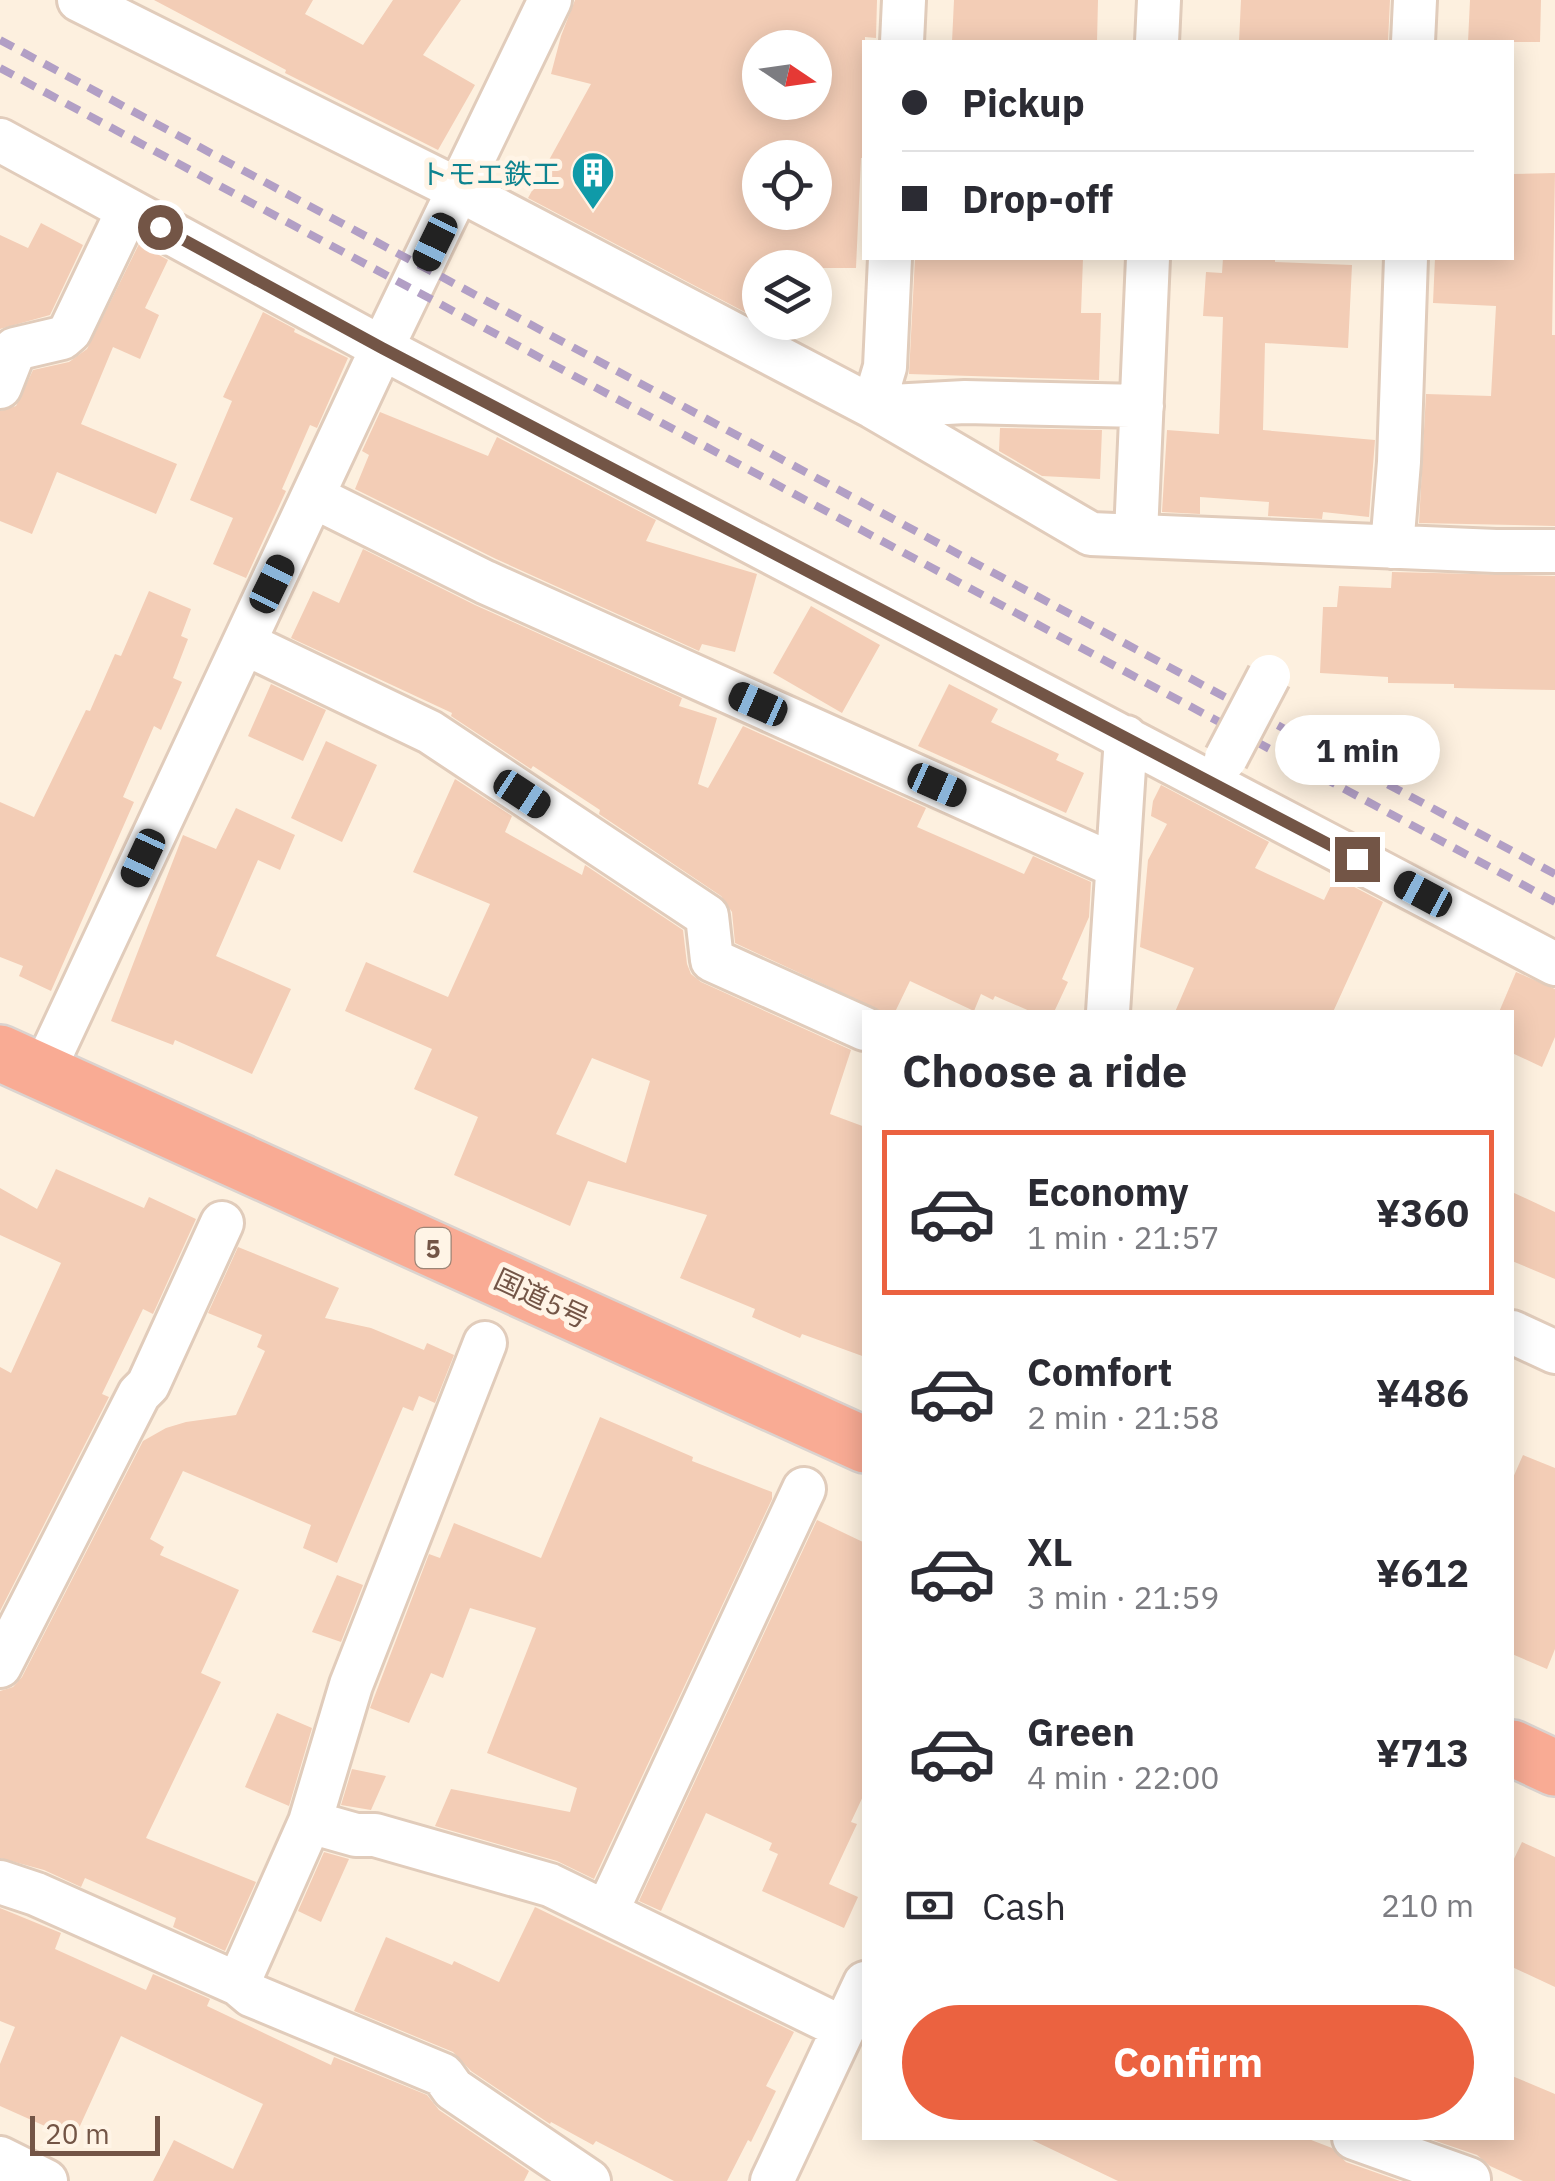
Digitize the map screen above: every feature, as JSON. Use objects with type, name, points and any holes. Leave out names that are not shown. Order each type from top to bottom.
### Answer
[{"type":"highway","name":"国道5号","points":[[21,1063],[862,1445]]},
{"type":"highway","points":[[1514,1749],[1555,1768]]},
{"type":"street","points":[[80,0],[460,190],[873,407],[1091,534],[1555,550]]},
{"type":"street","points":[[21,1063],[244,643],[550,0]]},
{"type":"street","points":[[902,40],[904,0]]},
{"type":"street","points":[[1157,40],[1159,0]]},
{"type":"street","points":[[1414,40],[1415,0]]},
{"type":"street","points":[[0,140],[382,348],[1555,964]]},
{"type":"street","points":[[0,387],[15,349],[62,338],[70,331],[128,210]]},
{"type":"street","points":[[873,407],[885,366],[890,260]]},
{"type":"street","points":[[1136,534],[1148,260]]},
{"type":"street","points":[[1392,547],[1406,260]]},
{"type":"street","points":[[873,407],[965,402],[1142,406]]},
{"type":"street","points":[[314,496],[485,582],[1116,866]]},
{"type":"street","points":[[244,643],[430,732],[707,916],[712,960],[862,1028]]},
{"type":"street","points":[[1226,758],[1268,676]]},
{"type":"street","points":[[1108,1010],[1126,737]]},
{"type":"street","points":[[0,1666],[139,1394],[148,1385],[222,1223]]},
{"type":"street","points":[[1514,1333],[1555,1352]]},
{"type":"street","points":[[238,1984],[310,1822],[351,1685],[485,1343]]},
{"type":"street","points":[[607,1911],[804,1488]]},
{"type":"street","points":[[310,1822],[356,1835],[375,1835],[550,1885],[843,2028]]},
{"type":"street","points":[[0,1882],[238,1984],[251,1995],[442,2074],[453,2089],[589,2181]]},
{"type":"street","points":[[772,2181],[862,1989]]},
{"type":"street","points":[[1360,2140],[1469,2179]]},
{"type":"street","points":[[0,2158],[46,2181]]},
{"type":"building","points":[[154,0],[313,0],[305,14],[363,45],[393,0],[461,0],[423,55],[475,85],[438,150],[285,73],[286,70]]},
{"type":"building","points":[[575,0],[877,0],[876,38],[862,40],[862,158],[856,268],[832,268],[832,250],[742,250],[742,311],[528,198],[591,84],[551,74]]},
{"type":"building","points":[[954,0],[1098,0],[1097,40],[952,40]]},
{"type":"building","points":[[1241,0],[1390,0],[1388,40],[1239,40]]},
{"type":"building","points":[[1470,0],[1541,0],[1540,42],[1468,40]]},
{"type":"building","points":[[1555,173],[1552,335],[1555,526],[1419,523],[1426,394],[1491,396],[1496,306],[1433,303],[1435,260],[1514,260],[1514,174]]},
{"type":"building","points":[[41,223],[83,245],[50,315],[0,329],[0,235],[28,248]]},
{"type":"building","points":[[139,244],[168,260],[145,308],[159,315],[140,359],[113,347],[81,424],[177,464],[156,514],[57,472],[32,534],[0,521],[0,411],[16,406],[33,370],[69,362],[87,349]]},
{"type":"building","points":[[915,260],[1083,260],[1081,313],[1101,313],[1099,380],[909,374]]},
{"type":"building","points":[[1223,260],[1352,265],[1348,348],[1265,343],[1263,430],[1375,440],[1369,517],[1323,512],[1322,519],[1268,516],[1269,502],[1200,497],[1200,514],[1162,512],[1167,430],[1219,434],[1223,317],[1203,316],[1206,272],[1222,273]]},
{"type":"building","points":[[263,312],[348,358],[317,428],[310,425],[282,489],[286,491],[246,578],[213,564],[233,518],[190,500],[232,401],[223,397]]},
{"type":"building","points":[[380,412],[488,456],[497,437],[656,520],[646,541],[757,574],[735,652],[702,644],[699,651],[496,559],[355,489],[369,455],[362,451]]},
{"type":"building","points":[[1000,428],[1102,430],[1100,479],[1042,476],[999,451]]},
{"type":"building","points":[[363,549],[475,605],[682,698],[679,706],[717,718],[698,784],[708,788],[743,726],[926,808],[917,827],[1024,874],[1033,856],[1091,882],[1089,917],[1062,979],[1068,982],[1055,1010],[1027,1010],[981,994],[972,1010],[910,981],[896,1010],[879,1010],[735,943],[732,912],[721,896],[599,814],[600,810],[533,766],[531,769],[451,716],[452,713],[291,638],[313,591],[339,603]]},
{"type":"building","points":[[1392,572],[1555,576],[1555,690],[1454,688],[1454,684],[1388,683],[1388,677],[1320,673],[1323,607],[1337,607],[1339,586],[1391,588]]},
{"type":"building","points":[[149,591],[191,609],[181,636],[188,639],[173,678],[182,682],[161,730],[154,726],[123,797],[134,802],[51,991],[19,976],[23,966],[0,957],[0,802],[34,817],[115,654],[121,656]]},
{"type":"building","points":[[811,606],[880,645],[842,713],[773,673]]},
{"type":"building","points":[[271,684],[326,710],[303,761],[248,736]]},
{"type":"building","points":[[949,684],[998,709],[991,722],[1059,754],[1056,760],[1084,773],[1066,813],[918,746]]},
{"type":"building","points":[[326,741],[377,765],[342,842],[291,818]]},
{"type":"building","points":[[455,779],[512,816],[505,832],[582,875],[585,865],[683,930],[687,964],[701,982],[851,1050],[830,1114],[862,1126],[862,1356],[802,1334],[800,1338],[752,1317],[755,1309],[680,1278],[707,1215],[588,1181],[570,1226],[454,1175],[478,1117],[414,1089],[432,1049],[345,1011],[366,962],[448,997],[490,904],[413,872]],"holes":[[[592,1058],[650,1081],[626,1163],[556,1134]]]},
{"type":"building","points":[[1161,785],[1269,842],[1255,868],[1324,900],[1335,877],[1383,902],[1334,1010],[1176,1010],[1194,968],[1140,947],[1148,860],[1167,824],[1151,816]]},
{"type":"building","points":[[236,808],[295,835],[280,870],[258,860],[216,956],[291,989],[252,1074],[175,1040],[173,1045],[111,1021],[183,835],[216,849]]},
{"type":"building","points":[[1516,972],[1555,989],[1555,1037],[1542,1067],[1514,1054],[1514,1010],[1500,1010]]},
{"type":"building","points":[[56,1169],[144,1208],[149,1197],[196,1219],[153,1314],[143,1309],[102,1394],[109,1397],[0,1611],[0,1367],[11,1373],[61,1263],[0,1235],[0,1188],[37,1209]]},
{"type":"building","points":[[1514,1193],[1555,1212],[1555,1279],[1514,1262]]},
{"type":"building","points":[[238,1247],[339,1288],[325,1318],[371,1328],[424,1350],[427,1343],[454,1355],[435,1403],[419,1396],[413,1411],[403,1407],[337,1563],[303,1548],[311,1525],[183,1471],[150,1539],[164,1547],[160,1555],[239,1590],[201,1673],[221,1682],[146,1838],[256,1882],[225,1951],[173,1927],[176,1918],[85,1878],[81,1887],[44,1870],[0,1858],[0,1691],[13,1687],[22,1677],[143,1441],[186,1422],[236,1415],[265,1351],[257,1347],[262,1335],[208,1313]]},
{"type":"building","points":[[600,1417],[693,1457],[692,1461],[772,1492],[772,1499],[594,1879],[557,1861],[435,1826],[451,1789],[570,1812],[577,1788],[487,1753],[536,1628],[470,1608],[443,1678],[431,1673],[409,1723],[370,1708],[429,1554],[440,1558],[454,1523],[541,1558]]},
{"type":"building","points":[[1523,1455],[1555,1468],[1555,1649],[1547,1669],[1514,1655],[1514,1475]]},
{"type":"building","points":[[817,1520],[862,1542],[862,1798],[851,1822],[857,1824],[829,1884],[858,1897],[844,1928],[762,1891],[778,1854],[769,1850],[772,1843],[706,1813],[661,1911],[639,1901]]},
{"type":"building","points":[[337,1575],[363,1585],[341,1642],[312,1632]]},
{"type":"building","points":[[277,1713],[312,1728],[289,1806],[245,1787]]},
{"type":"building","points":[[352,1769],[386,1776],[371,1810],[341,1805]]},
{"type":"building","points":[[1522,1842],[1555,1857],[1555,1987],[1514,1968],[1514,1859]]},
{"type":"building","points":[[324,1852],[349,1859],[321,1922],[298,1911]]},
{"type":"building","points":[[535,1907],[794,2032],[766,2086],[776,2091],[727,2181],[674,2181],[596,2141],[593,2145],[550,2124],[471,2071],[453,2052],[354,2011],[386,1937],[499,1982]]},
{"type":"building","points":[[0,1908],[61,1933],[55,1949],[146,1990],[153,1974],[210,1999],[207,2006],[331,2065],[334,2057],[427,2095],[439,2110],[529,2171],[524,2181],[153,2181],[174,2140],[233,2169],[263,2104],[121,2036],[74,2139],[0,2106],[0,2064],[15,2027],[0,2021]]},
{"type":"building","points":[[1514,2077],[1555,2094],[1555,2181],[1523,2181],[1490,2166],[1477,2155],[1433,2140],[1514,2140]]},
{"type":"building","points":[[1032,2140],[1311,2140],[1332,2148],[1346,2162],[1400,2181],[1118,2181]]},
{"type":"railway","points":[[0,40],[1555,874]]},
{"type":"railway","points":[[0,68],[1555,902]]},
{"type":"place","name":"トモエ鉄工","points":[[593,211]]},
{"type":"route","points":[[160,227],[382,348],[1357,859]]}]
